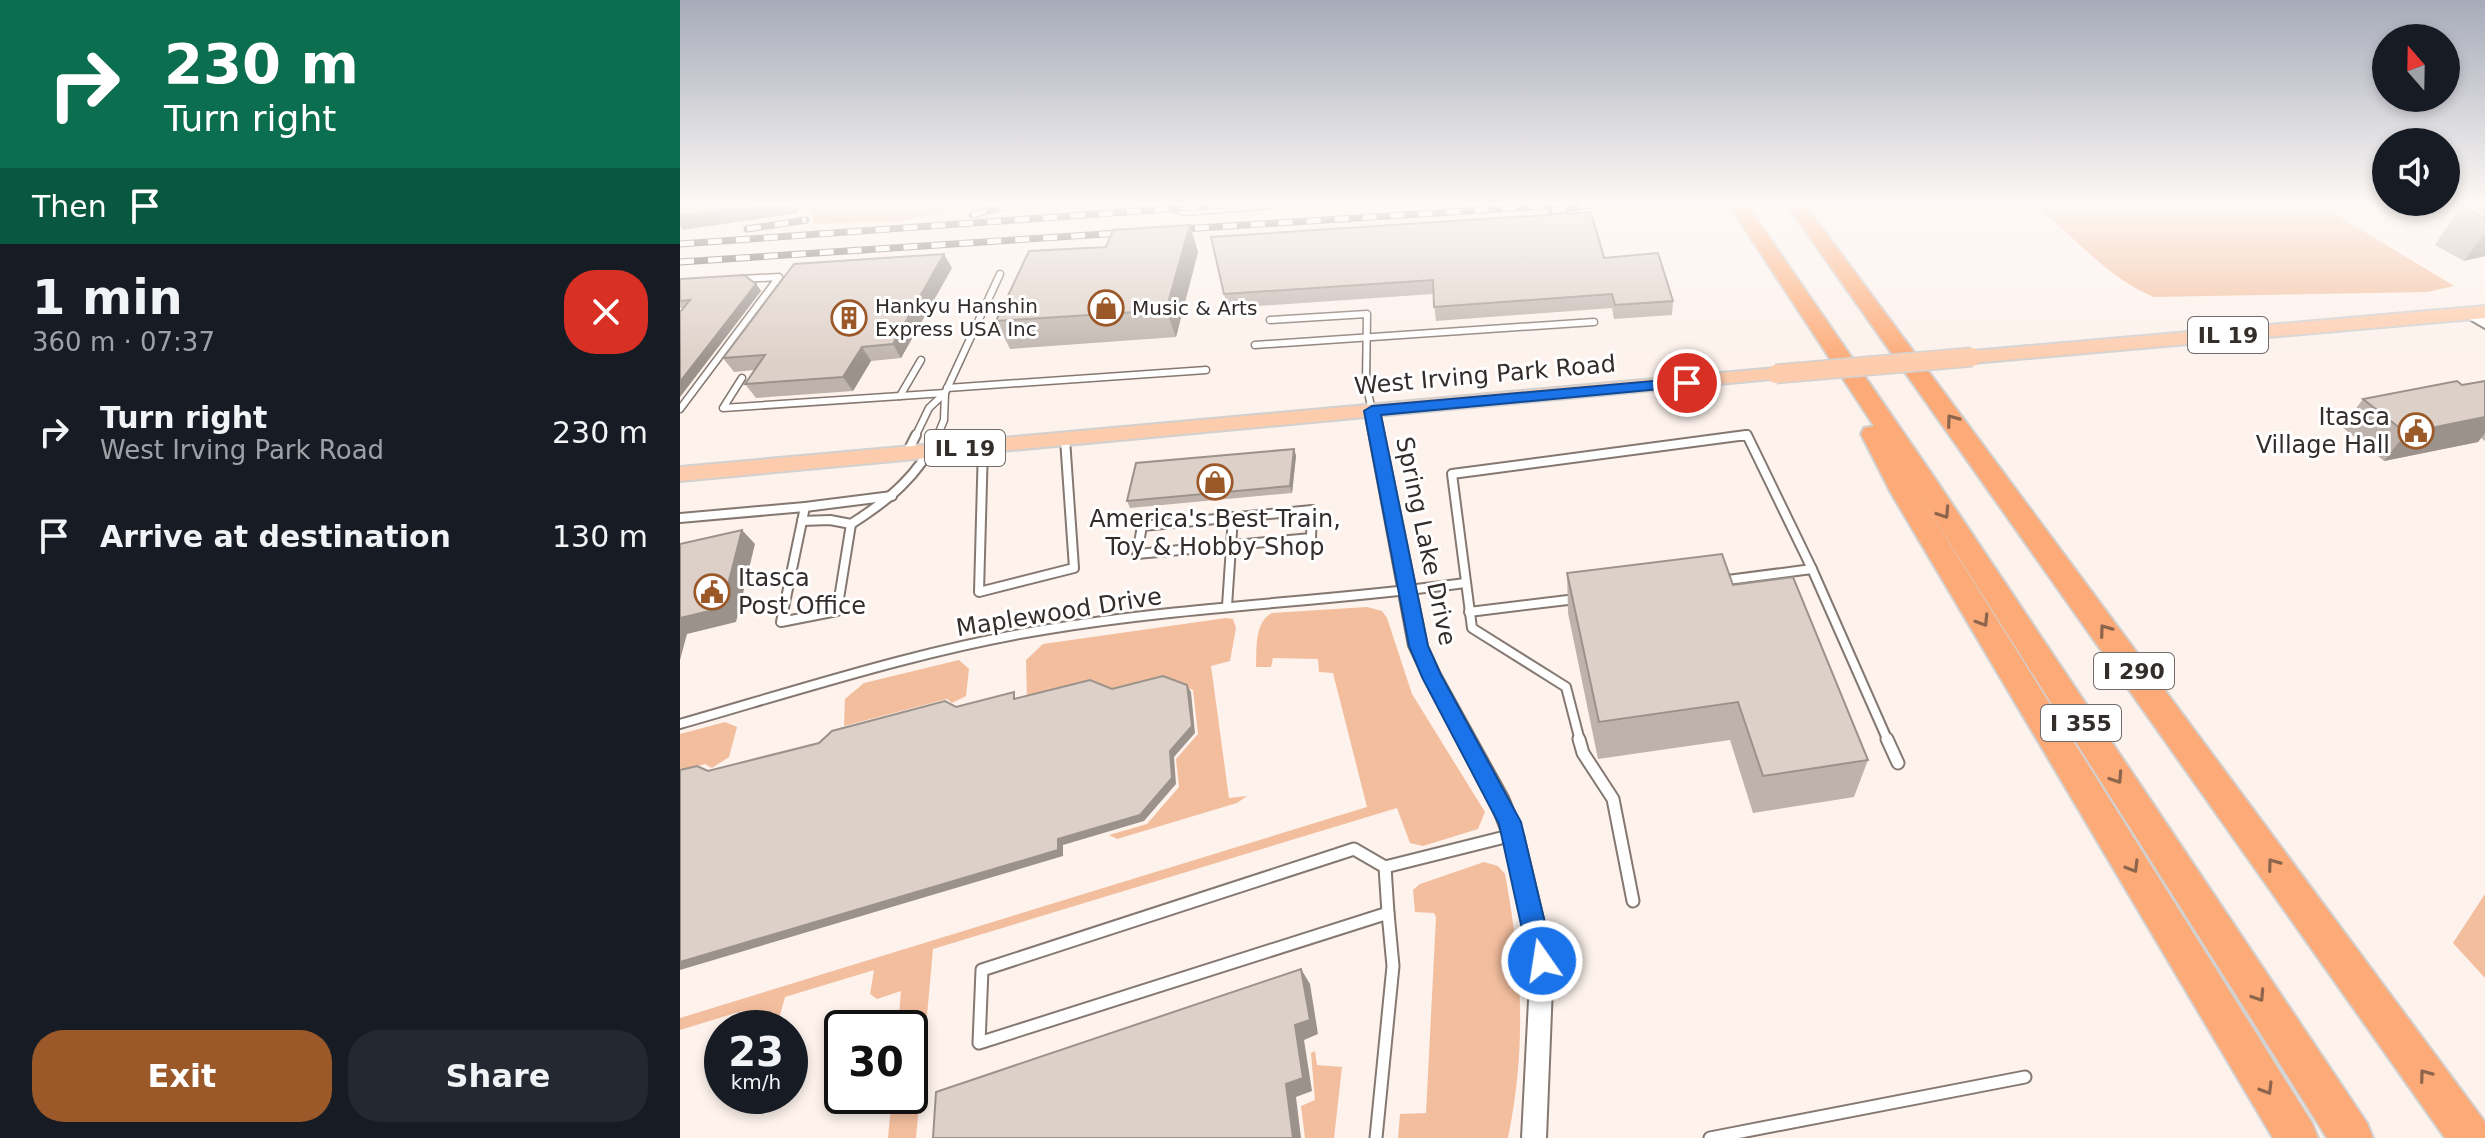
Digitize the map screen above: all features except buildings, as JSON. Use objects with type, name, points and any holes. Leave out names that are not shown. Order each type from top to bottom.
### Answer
[{"type":"highway","points":[[1773,258],[1807,310],[1904,493],[2297,1138]]},
{"type":"highway","name":"I 290","points":[[1834,258],[2471,1138]]},
{"type":"highway","name":"I 355","points":[[1807,310],[1927,486],[2352,1138]]},
{"type":"main road","name":"West Irving Park Road","points":[[680,474],[1776,374],[2480,316]]},
{"type":"street","name":"Spring Lake Drive","points":[[1372,411],[1418,646],[1501,803],[1513,835],[1542,961],[1534,1138]]},
{"type":"lane","points":[[907,453],[929,408],[946,390],[1000,274]]},
{"type":"lane","points":[[680,409],[779,277],[737,279]]},
{"type":"lane","points":[[1270,320],[1367,314],[1366,383],[1372,411]]},
{"type":"lane","points":[[1255,345],[1594,322]]},
{"type":"lane","points":[[900,396],[921,360]]},
{"type":"lane","points":[[742,378],[723,408],[1206,370]]},
{"type":"lane","points":[[802,521],[830,520],[851,524],[894,495],[931,451],[949,407],[946,390]]},
{"type":"lane","points":[[1633,901],[1613,799],[1583,753],[1566,687],[1472,628],[1452,474],[1747,435],[1812,569],[1898,763]]},
{"type":"lane","points":[[983,446],[979,592],[1074,568],[1065,439]]},
{"type":"lane","points":[[680,518],[805,507],[894,495]]},
{"type":"lane","points":[[805,507],[781,622],[837,611],[851,524]]},
{"type":"lane","points":[[1312,510],[1311,538],[1137,554],[1142,526],[1233,517],[1312,510]]},
{"type":"lane","points":[[1227,606],[1233,517]]},
{"type":"lane","points":[[1703,583],[1812,569]]},
{"type":"lane","name":"Maplewood Drive","points":[[680,724],[980,642],[1050,629],[1227,606],[1406,592],[1465,583]]},
{"type":"lane","points":[[1469,612],[1594,597]]},
{"type":"lane","points":[[1388,913],[979,1043],[982,970],[1354,849],[1385,867],[1513,835]]},
{"type":"lane","points":[[1376,1138],[1393,966],[1385,867]]},
{"type":"lane","points":[[1710,1138],[2025,1077]]},
{"type":"shaded area","points":[[2095,258],[2408,258],[2454,286],[2427,292],[2154,297],[2110,271]]},
{"type":"shaded area","points":[[1367,607],[1382,611],[1412,694],[1485,812],[1478,829],[1423,846],[1410,843],[1397,808],[933,949],[928,1010],[899,1010],[901,991],[877,999],[870,994],[874,970],[785,997],[781,1010],[706,1010],[1367,807],[1333,673],[1319,672],[1318,659],[1273,658],[1271,667],[1256,667],[1259,629],[1272,613]]},
{"type":"shaded area","points":[[1233,619],[1236,628],[1230,661],[1211,666],[1229,798],[1247,796],[1237,803],[1117,839],[1109,835],[1147,824],[1179,787],[1176,759],[1198,734],[1193,690],[1167,679],[1117,693],[1027,701],[1026,660],[1043,644]]},
{"type":"shaded area","points":[[959,660],[969,669],[966,696],[952,703],[947,699],[844,726],[845,699],[864,683]]},
{"type":"shaded area","points":[[725,722],[737,727],[729,757],[712,768],[705,764],[680,771],[680,734]]},
{"type":"shaded area","points":[[1484,862],[1498,866],[1505,874],[1518,974],[1518,1071],[1508,1138],[1398,1138],[1400,1114],[1426,1113],[1436,917],[1434,913],[1415,912],[1413,890],[1420,884]]},
{"type":"shaded area","points":[[2485,894],[2485,978],[2453,943]]},
{"type":"shaded area","points":[[704,1011],[704,1023],[680,1030],[680,1018]]},
{"type":"shaded area","points":[[1315,1051],[1317,1065],[1342,1067],[1334,1138],[1305,1138],[1301,1106],[1315,1100],[1311,1053]]},
{"type":"shaded area","points":[[890,1114],[918,1114],[916,1138],[888,1138]]},
{"type":"railway","points":[[680,262],[739,258]]},
{"type":"place","name":"Music & Arts","points":[[1106,308]]},
{"type":"place","name":"Hankyu Hanshin Express USA Inc","points":[[849,318]]},
{"type":"place","name":"Itasca Village Hall","points":[[2416,431]]},
{"type":"place","name":"America's Best Train, Toy & Hobby Shop","points":[[1215,482]]},
{"type":"place","name":"Itasca Post Office","points":[[712,592]]},
{"type":"route","points":[[1542,961],[1509,822],[1418,646],[1372,411],[1687,383]]}]
